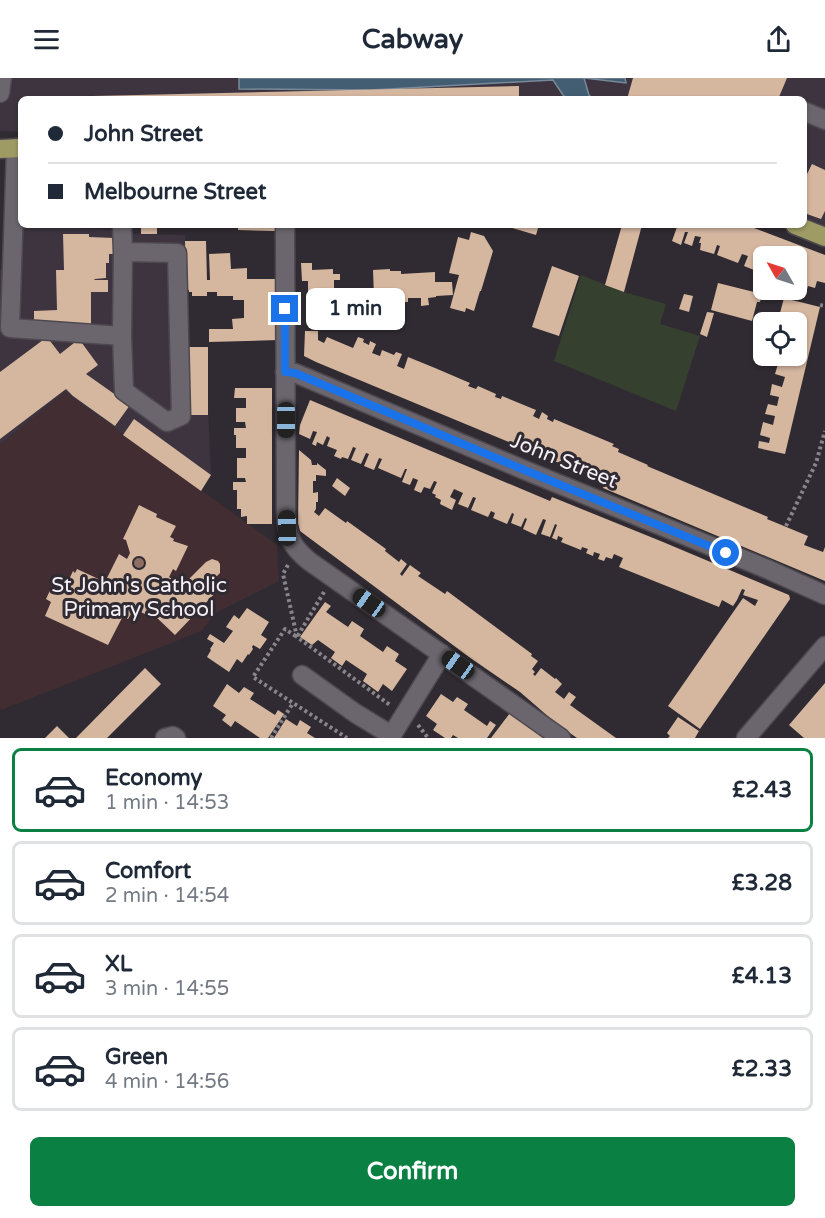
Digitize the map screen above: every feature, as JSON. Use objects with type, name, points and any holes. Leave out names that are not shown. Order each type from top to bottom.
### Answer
[{"type":"main road","points":[[802,228],[825,237]]},
{"type":"street","points":[[0,93],[2,78]]},
{"type":"street","points":[[807,112],[825,120]]},
{"type":"street","points":[[12,148],[10,328],[122,336]]},
{"type":"street","points":[[122,228],[124,391],[167,422],[181,416],[177,253],[123,252]]},
{"type":"street","points":[[285,228],[287,528],[291,542],[298,553],[309,561],[561,738]]},
{"type":"street","name":"John Street","points":[[285,372],[295,373],[825,595]]},
{"type":"street","points":[[746,738],[825,646]]},
{"type":"street","points":[[302,675],[390,737],[442,654]]},
{"type":"street","points":[[165,738],[173,736],[176,738]]},
{"type":"path","points":[[786,526],[816,463],[825,431]]},
{"type":"path","points":[[292,560],[283,574],[297,637],[404,714]]},
{"type":"path","points":[[271,738],[293,703]]},
{"type":"shaded area","points":[[0,78],[825,78],[825,229],[807,222],[807,96],[18,96],[18,132],[0,131]]},
{"type":"shaded area","points":[[21,228],[78,228],[115,230],[128,234],[185,235],[188,347],[208,347],[211,475],[201,491],[65,392],[0,445],[0,269],[5,269]]},
{"type":"shaded area","name":"St John's Catholic Primary School","points":[[65,392],[277,545],[279,581],[217,612],[199,632],[1,710],[0,445]]},
{"type":"green space","points":[[581,275],[624,292],[666,304],[660,324],[700,336],[676,411],[554,361]]},
{"type":"water","points":[[239,78],[584,78],[590,96],[564,96],[553,80],[371,90],[239,89]]},
{"type":"water","points":[[584,78],[625,78],[626,83]]},
{"type":"building","points":[[633,78],[787,78],[779,96],[628,96]]},
{"type":"building","points":[[519,86],[519,96],[92,96]]},
{"type":"building","points":[[812,164],[825,170],[825,211],[821,219],[807,214],[807,174]]},
{"type":"building","points":[[141,228],[157,228],[157,234],[141,234]]},
{"type":"building","points":[[238,228],[275,228],[275,231],[238,230]]},
{"type":"building","points":[[512,228],[538,228],[536,235]]},
{"type":"building","points":[[621,228],[641,228],[624,292],[605,285]]},
{"type":"building","points":[[677,228],[754,228],[801,246],[753,246],[753,270],[744,266],[748,256],[742,254],[738,263],[717,255],[720,246],[717,245],[714,254],[700,250],[701,237],[695,236],[692,246],[684,243],[688,232],[685,232],[681,245],[672,241]]},
{"type":"building","points":[[471,232],[484,236],[493,251],[474,311],[466,308],[465,312],[450,308],[459,275],[449,273],[458,237],[469,240]]},
{"type":"building","points":[[63,234],[89,234],[89,237],[114,238],[114,254],[109,254],[109,263],[106,263],[106,278],[94,280],[108,280],[108,292],[91,292],[91,326],[34,327],[34,311],[57,310],[56,270],[64,270]]},
{"type":"building","points":[[185,241],[206,241],[207,280],[210,280],[209,254],[230,253],[231,269],[247,268],[247,279],[277,279],[278,340],[209,342],[209,329],[233,329],[232,319],[244,318],[244,300],[233,300],[233,296],[217,296],[217,292],[207,292],[207,296],[192,296],[192,292],[186,290]]},
{"type":"building","points":[[807,248],[825,255],[825,283],[817,281],[815,288],[808,286],[807,290]]},
{"type":"building","points":[[301,263],[312,263],[312,270],[333,269],[333,274],[340,274],[340,280],[334,280],[334,294],[321,294],[322,307],[308,307],[308,281],[302,281]]},
{"type":"building","points":[[552,266],[579,276],[559,336],[532,327]]},
{"type":"building","points":[[390,269],[390,271],[401,271],[401,274],[435,272],[435,282],[452,282],[453,295],[428,298],[429,305],[421,306],[421,298],[408,298],[408,302],[404,302],[404,298],[374,297],[373,270]]},
{"type":"building","points":[[718,283],[753,292],[753,300],[760,300],[757,302],[752,321],[711,310]]},
{"type":"building","points":[[684,294],[693,296],[689,312],[679,309]]},
{"type":"building","points":[[783,300],[820,307],[807,362],[807,312],[780,312]]},
{"type":"building","points":[[707,312],[714,313],[707,337],[700,334]]},
{"type":"building","points":[[305,331],[318,331],[318,340],[324,343],[327,337],[353,348],[358,337],[364,339],[363,342],[369,345],[370,341],[376,344],[372,353],[380,356],[382,350],[394,355],[396,352],[402,354],[397,366],[404,369],[408,357],[470,383],[468,386],[476,389],[478,386],[496,394],[495,397],[501,399],[502,396],[536,410],[533,416],[539,419],[542,412],[548,416],[547,419],[553,422],[554,419],[614,444],[612,446],[619,449],[618,452],[647,466],[808,536],[804,545],[823,552],[825,547],[825,581],[603,488],[605,482],[316,362],[304,356]]},
{"type":"building","points":[[47,337],[60,354],[79,339],[98,365],[86,374],[130,405],[115,426],[66,389],[0,439],[0,372]]},
{"type":"building","points":[[188,347],[208,347],[208,415],[188,415]]},
{"type":"building","points":[[777,366],[806,366],[785,454],[758,448],[759,441],[769,443],[770,438],[760,435],[763,422],[773,425],[775,416],[765,414],[768,404],[777,406],[779,397],[770,395],[772,384],[782,387],[785,377],[775,374]]},
{"type":"building","points":[[235,388],[272,388],[272,524],[247,524],[247,516],[241,517],[241,509],[237,509],[237,490],[233,490],[233,482],[246,482],[245,478],[237,478],[237,458],[246,458],[246,448],[236,448],[234,428],[246,428],[245,422],[236,422],[236,408],[246,408],[246,398],[234,398]]},
{"type":"building","points":[[310,400],[550,501],[552,497],[663,542],[789,595],[790,599],[700,729],[668,706],[743,598],[755,606],[758,600],[743,595],[745,590],[742,589],[733,606],[722,600],[719,607],[619,567],[623,558],[614,554],[612,559],[606,557],[604,561],[598,559],[600,554],[594,552],[593,556],[586,553],[588,549],[582,547],[581,550],[561,542],[563,538],[558,536],[557,540],[552,538],[557,525],[555,524],[550,537],[541,534],[546,520],[543,519],[536,535],[523,529],[527,519],[525,518],[521,527],[511,523],[514,514],[512,513],[507,524],[493,518],[495,513],[491,511],[488,517],[471,510],[476,498],[473,497],[468,508],[458,504],[463,493],[454,489],[450,497],[456,500],[452,510],[440,504],[441,500],[432,493],[437,482],[434,481],[430,489],[424,487],[421,493],[414,490],[418,480],[413,478],[410,485],[402,482],[407,469],[401,478],[378,468],[382,459],[379,458],[374,470],[364,466],[369,454],[366,453],[361,464],[351,460],[356,448],[353,447],[348,459],[342,457],[341,459],[334,456],[337,450],[327,446],[330,438],[327,436],[323,445],[317,442],[316,446],[312,444],[317,432],[313,431],[310,439],[299,434],[300,425]]},
{"type":"building","points":[[134,419],[211,475],[201,491],[123,435]]},
{"type":"building","points":[[299,450],[311,460],[312,465],[317,465],[317,463],[326,470],[326,476],[316,475],[316,481],[313,481],[313,493],[318,492],[318,502],[316,502],[314,512],[319,516],[325,508],[346,523],[347,521],[386,549],[385,551],[399,562],[401,559],[407,564],[400,574],[402,576],[410,565],[421,573],[418,576],[445,594],[447,591],[532,654],[531,656],[538,661],[532,669],[535,676],[541,668],[556,678],[562,684],[555,692],[564,699],[569,692],[576,697],[570,705],[616,738],[577,738],[520,692],[469,657],[300,531],[298,523]]},
{"type":"building","points":[[337,478],[350,488],[345,496],[332,486]]},
{"type":"building","points":[[139,505],[157,514],[156,517],[176,526],[170,537],[174,539],[173,541],[188,546],[176,571],[173,569],[169,577],[182,586],[212,559],[220,564],[220,573],[210,581],[219,589],[175,635],[146,610],[145,614],[134,609],[128,619],[123,616],[108,645],[45,616],[51,602],[46,599],[54,582],[66,586],[73,571],[75,573],[77,569],[105,582],[119,554],[127,559],[130,553],[126,540],[123,539]]},
{"type":"building","points":[[325,602],[331,606],[326,612],[348,627],[352,621],[364,629],[360,636],[383,652],[387,646],[399,654],[395,661],[407,669],[392,691],[383,684],[378,692],[363,681],[367,674],[346,660],[342,666],[331,658],[335,652],[318,640],[312,645],[300,637]]},
{"type":"building","points":[[247,608],[269,622],[261,635],[267,639],[260,649],[253,645],[253,649],[242,663],[237,659],[229,672],[207,657],[214,643],[207,639],[210,634],[224,643],[233,631],[226,627],[234,615],[239,619]]},
{"type":"building","points":[[145,668],[161,684],[107,738],[76,738]]},
{"type":"building","points":[[825,683],[825,738],[804,738],[789,725]]},
{"type":"building","points":[[227,684],[239,693],[244,687],[254,693],[250,699],[275,715],[278,710],[284,714],[268,738],[260,738],[235,721],[231,727],[222,720],[226,715],[213,706]]},
{"type":"building","points":[[441,694],[453,702],[457,697],[468,704],[464,710],[487,726],[490,721],[496,725],[487,738],[458,738],[453,735],[451,738],[445,738],[433,730],[437,724],[426,716]]},
{"type":"building","points":[[510,713],[543,738],[491,738]]},
{"type":"building","points":[[678,717],[699,731],[695,738],[668,738],[670,736],[667,733]]},
{"type":"building","points":[[286,719],[297,726],[300,720],[311,727],[307,733],[315,738],[274,738]]},
{"type":"building","points":[[57,726],[69,738],[45,738]]},
{"type":"place","name":"St John's Catholic Primary School","points":[[139,563]]},
{"type":"route","points":[[285,309],[285,372],[295,373],[726,553]]}]
